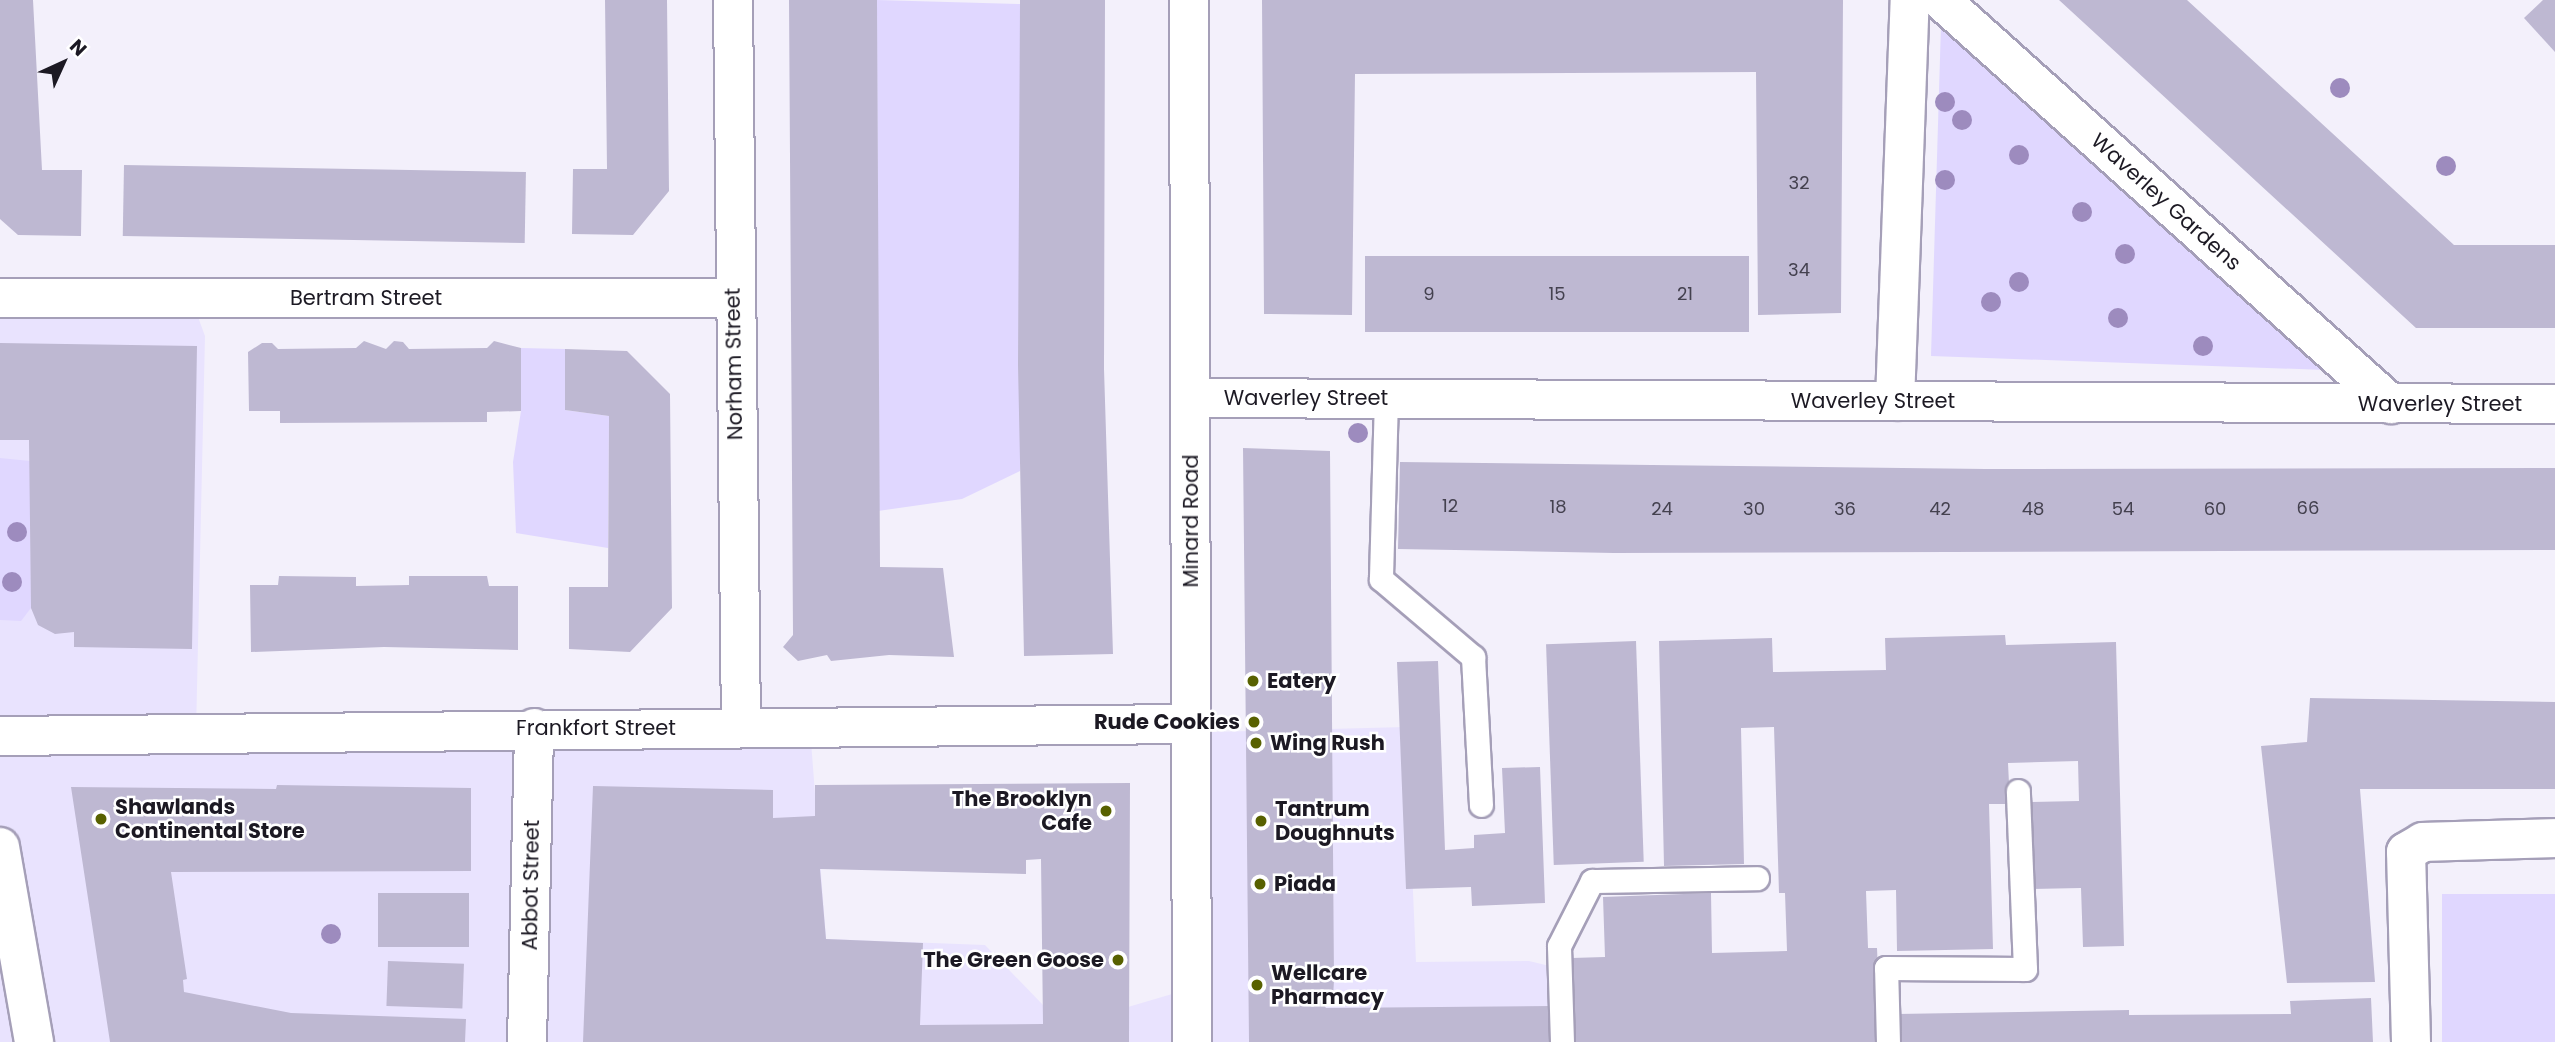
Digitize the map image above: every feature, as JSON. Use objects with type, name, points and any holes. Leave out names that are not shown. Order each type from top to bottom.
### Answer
[{"type":"street","name":"Norham Street","points":[[733,0],[733,298],[741,728]]},
{"type":"street","name":"Minard Road","points":[[1189,0],[1192,1042]]},
{"type":"street","points":[[1895,401],[1910,0]]},
{"type":"street","name":"Waverley Gardens","points":[[1941,0],[2391,404]]},
{"type":"street","name":"Bertram Street","points":[[0,298],[733,298]]},
{"type":"street","name":"Waverley Street","points":[[1191,398],[2555,404]]},
{"type":"street","name":"Frankfort Street","points":[[0,736],[534,728],[1191,724]]},
{"type":"street","name":"Abbot Street","points":[[527,1042],[534,728]]},
{"type":"street","points":[[2411,1042],[2406,852],[2423,842],[2555,838]]},
{"type":"street","points":[[0,847],[34,1042]]},
{"type":"lane","points":[[1385,398],[1381,579],[1474,657],[1481,805]]},
{"type":"lane","points":[[1888,1042],[1886,968],[2025,969],[2018,791]]},
{"type":"lane","points":[[1562,1042],[1559,946],[1592,881],[1757,878]]},
{"type":"shaded area","points":[[877,0],[1020,4],[1020,471],[962,499],[878,511]]},
{"type":"shaded area","points":[[1941,25],[2325,370],[1931,356]]},
{"type":"shaded area","points":[[0,298],[191,298],[205,336],[196,733],[810,728],[826,939],[985,945],[1043,1005],[1128,1007],[1206,984],[1210,732],[1406,727],[1416,962],[1529,961],[1662,993],[1665,1042],[0,1042]]},
{"type":"shaded area","points":[[521,348],[565,349],[565,410],[609,416],[608,548],[516,533],[513,462],[521,411]]},
{"type":"shaded area","points":[[0,458],[30,461],[31,608],[21,621],[0,620]]},
{"type":"shaded area","points":[[2442,894],[2555,894],[2555,1042],[2442,1042]]},
{"type":"building","points":[[0,0],[33,0],[42,170],[82,170],[81,236],[18,235],[0,219]]},
{"type":"building","points":[[605,0],[667,0],[669,191],[633,235],[572,234],[573,169],[607,169]]},
{"type":"building","points":[[789,0],[877,0],[880,567],[943,568],[954,657],[889,655],[831,661],[827,655],[798,661],[783,647],[793,635]]},
{"type":"building","points":[[1020,0],[1105,0],[1104,369],[1113,654],[1024,656],[1018,365]]},
{"type":"building","points":[[1262,0],[1843,0],[1841,313],[1758,315],[1756,72],[1355,74],[1352,315],[1264,314]]},
{"type":"building","points":[[2059,0],[2187,0],[2454,245],[2555,245],[2555,328],[2416,328]]},
{"type":"building","points":[[2543,0],[2555,0],[2555,52],[2524,18]]},
{"type":"building","points":[[124,165],[526,172],[525,243],[123,236]]},
{"type":"building","points":[[1365,256],[1749,256],[1749,332],[1365,332]]},
{"type":"building","points":[[364,341],[386,349],[394,341],[403,342],[409,349],[487,348],[494,341],[521,348],[521,411],[487,412],[487,422],[280,423],[280,411],[249,411],[248,352],[262,343],[272,343],[278,349],[356,348]]},
{"type":"building","points":[[0,343],[197,346],[192,649],[74,647],[74,632],[55,634],[38,625],[31,608],[29,440],[0,440]]},
{"type":"building","points":[[565,349],[627,351],[670,394],[672,608],[630,652],[569,649],[569,587],[608,587],[609,416],[565,410]]},
{"type":"building","points":[[1243,448],[1330,451],[1334,980],[1333,998],[1319,998],[1326,1008],[1552,1006],[1553,1042],[1249,1042]]},
{"type":"building","points":[[1400,462],[1986,469],[2555,468],[2555,550],[1614,553],[1398,549]]},
{"type":"building","points":[[279,576],[356,577],[356,586],[409,585],[409,576],[487,576],[489,586],[518,586],[518,650],[384,647],[251,652],[250,585],[278,585]]},
{"type":"building","points":[[2005,635],[2006,645],[2116,642],[2124,946],[2083,947],[2081,888],[2031,889],[2029,802],[2079,801],[2078,761],[2008,763],[2010,804],[1989,804],[1993,949],[1897,951],[1896,890],[1866,891],[1868,948],[1877,948],[1881,1042],[1576,1042],[1572,958],[1605,957],[1603,897],[1711,893],[1712,953],[1787,951],[1785,893],[1779,893],[1774,727],[1741,728],[1744,864],[1664,866],[1659,641],[1772,638],[1773,672],[1886,670],[1885,638]]},
{"type":"building","points":[[1636,641],[1644,862],[1554,865],[1546,644]]},
{"type":"building","points":[[1438,661],[1445,850],[1474,848],[1474,835],[1505,833],[1502,768],[1540,767],[1545,903],[1472,906],[1471,887],[1406,889],[1397,662]]},
{"type":"building","points":[[2310,698],[2555,702],[2555,789],[2360,789],[2375,982],[2287,983],[2261,746],[2307,742]]},
{"type":"building","points":[[1130,783],[1129,1042],[583,1042],[593,786],[773,790],[773,818],[815,816],[815,785]],"holes":[[[1041,859],[1043,1024],[920,1025],[923,943],[826,939],[820,869],[1026,874],[1026,860]]]},
{"type":"building","points":[[277,785],[471,788],[471,871],[171,872],[187,979],[183,980],[184,992],[291,1013],[466,1019],[465,1042],[110,1042],[71,787],[276,789]]},
{"type":"building","points":[[378,893],[469,893],[469,947],[378,947]]},
{"type":"building","points":[[388,961],[464,964],[462,1009],[386,1006]]},
{"type":"building","points":[[2371,998],[2373,1042],[1898,1042],[1897,1014],[2129,1010],[2129,1015],[2291,1014],[2290,1001]]},
{"type":"place","name":"Eatery","points":[[1253,681]]},
{"type":"place","name":"Rude Cookies","points":[[1254,722]]},
{"type":"place","name":"Wing Rush","points":[[1256,743]]},
{"type":"place","name":"The Brooklyn Cafe","points":[[1106,811]]},
{"type":"place","name":"Shawlands Continental Store","points":[[101,819]]},
{"type":"place","name":"Tantrum Doughnuts","points":[[1261,821]]},
{"type":"place","name":"Piada","points":[[1260,884]]},
{"type":"place","name":"The Green Goose","points":[[1118,960]]},
{"type":"place","name":"Wellcare Pharmacy","points":[[1257,985]]}]
